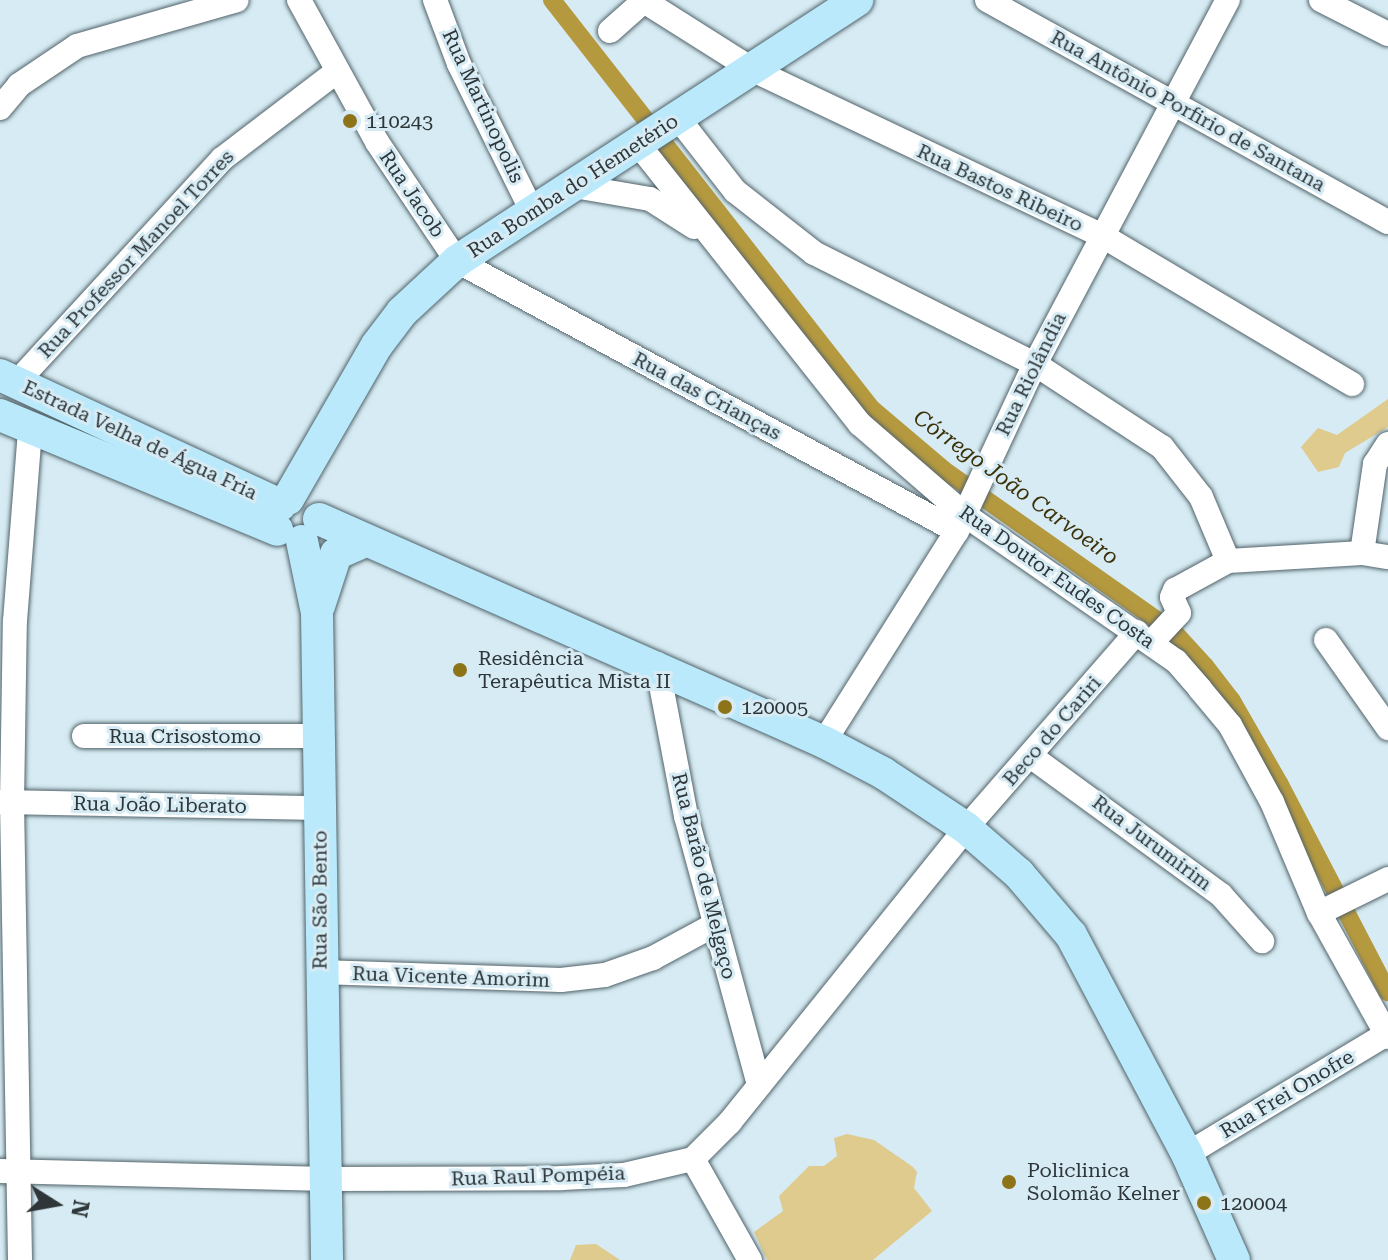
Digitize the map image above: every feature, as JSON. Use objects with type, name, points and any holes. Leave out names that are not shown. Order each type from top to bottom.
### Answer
[{"type":"main road","name":"Rua Bomba do Hemetério","points":[[296,516],[351,386],[402,312],[457,261],[858,0]]},
{"type":"main road","name":"Estrada Velha de Água Fria","points":[[8,378],[296,516]]},
{"type":"main road","name":"Estrada Velha de Água Fria","points":[[0,415],[30,429],[296,516],[657,664],[883,773],[966,828],[1019,874],[1071,935],[1187,1154],[1234,1260]]},
{"type":"main road","name":"Rua São Bento","points":[[296,516],[317,613],[303,736],[320,808],[320,972],[328,1179],[327,1260]]},
{"type":"main road","points":[[317,613],[336,554],[363,542]]},
{"type":"street","points":[[0,108],[19,85],[77,46],[237,0]]},
{"type":"street","name":"Rua Jacob","points":[[299,0],[336,72],[457,261]]},
{"type":"street","name":"Rua Martinopolis","points":[[435,0],[459,64],[532,211]]},
{"type":"street","points":[[610,31],[645,0]]},
{"type":"street","name":"Rua Bastos Ribeiro","points":[[645,0],[753,70],[1101,235],[1352,384]]},
{"type":"street","name":"Rua Antônio Porfirio de Santana","points":[[987,0],[1388,222]]},
{"type":"street","name":"Rua Riolândia","points":[[824,742],[965,514],[1035,364],[1101,235],[1228,0]]},
{"type":"street","points":[[1321,0],[1388,34]]},
{"type":"street","name":"Rua Professor Manoel Torres","points":[[8,378],[222,159],[336,72]]},
{"type":"street","points":[[658,130],[814,253],[1035,364],[1162,447],[1201,497],[1228,561]]},
{"type":"street","name":"Rua Doutor Eudes Costa","points":[[658,130],[714,241],[860,424],[965,514],[1157,630],[1176,661],[1230,725],[1333,906],[1387,1035]]},
{"type":"street","points":[[574,186],[650,199],[714,241]]},
{"type":"street","name":"Rua das Crianças","points":[[457,261],[965,514]]},
{"type":"street","points":[[20,1260],[10,1171],[7,621],[30,429]]},
{"type":"street","points":[[1362,553],[1375,464],[1388,444]]},
{"type":"street","points":[[1157,630],[1175,590],[1228,561],[1362,553],[1388,557]]},
{"type":"street","name":"Beco do Cariri","points":[[966,828],[1157,630]]},
{"type":"street","points":[[1326,640],[1388,728]]},
{"type":"street","name":"Rua Barão de Melgaço","points":[[657,664],[686,816],[759,1085]]},
{"type":"street","name":"Rua Crisostomo","points":[[84,736],[303,736]]},
{"type":"street","name":"Rua Jurumirim","points":[[1032,757],[1221,895],[1262,941]]},
{"type":"street","name":"Rua João Liberato","points":[[6,803],[320,808]]},
{"type":"street","points":[[750,1260],[693,1159],[759,1085],[966,828]]},
{"type":"street","points":[[1333,906],[1388,879]]},
{"type":"street","name":"Rua Vicente Amorim","points":[[320,972],[561,980],[605,975],[653,958],[714,925]]},
{"type":"street","name":"Rua Frei Onofre","points":[[1187,1154],[1387,1035]]},
{"type":"street","name":"Rua Raul Pompéia","points":[[10,1171],[328,1179],[624,1175],[693,1159]]},
{"type":"shaded area","points":[[1388,399],[1388,427],[1345,453],[1339,467],[1318,472],[1301,447],[1318,428],[1337,435]]},
{"type":"shaded area","points":[[847,1134],[874,1140],[913,1167],[917,1172],[914,1188],[932,1211],[873,1260],[767,1260],[754,1232],[783,1211],[779,1196],[809,1166],[824,1166],[837,1156],[834,1138]]},
{"type":"shaded area","points":[[596,1244],[620,1260],[570,1260],[576,1245]]},
{"type":"waterway","name":"Córrego João Carvoeiro","points":[[552,0],[871,408],[944,470],[1174,632],[1205,666],[1232,701],[1279,783],[1388,992]]},
{"type":"place","name":"110243","points":[[350,121]]},
{"type":"place","name":"Residência Terapêutica Mista II","points":[[460,670]]},
{"type":"place","name":"120005","points":[[725,707]]},
{"type":"place","name":"Policlinica Solomão Kelner","points":[[1009,1182]]},
{"type":"place","name":"120004","points":[[1204,1203]]}]
